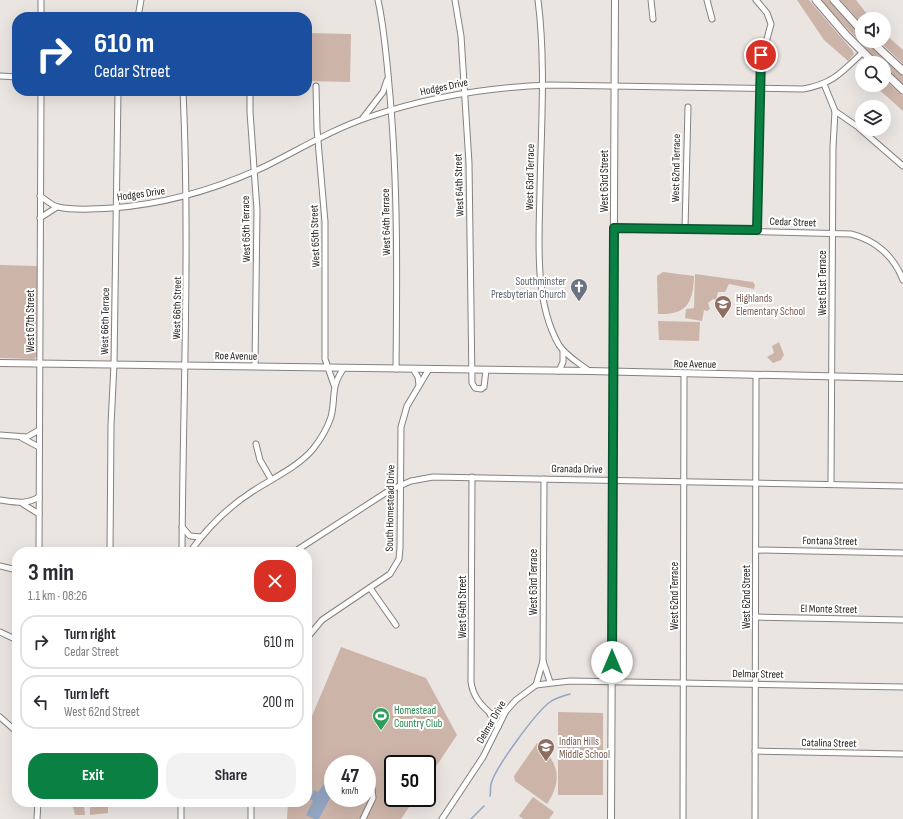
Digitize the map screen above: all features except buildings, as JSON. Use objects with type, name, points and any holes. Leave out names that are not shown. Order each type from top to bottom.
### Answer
[{"type":"highway","points":[[816,0],[867,56]]},
{"type":"highway","points":[[834,0],[855,23]]},
{"type":"highway","points":[[878,48],[903,71]]},
{"type":"highway","points":[[891,79],[903,90]]},
{"type":"main road","name":"West 63rd Street","points":[[612,819],[612,372],[615,0]]},
{"type":"main road","name":"Roe Avenue","points":[[0,363],[589,371],[903,378]]},
{"type":"street","points":[[41,0],[41,12]]},
{"type":"street","points":[[139,12],[141,0]]},
{"type":"street","name":"West 64th Terrace","points":[[378,0],[382,21],[391,110],[397,238],[396,369]]},
{"type":"street","name":"West 64th Street","points":[[455,0],[460,36],[470,202],[472,370]]},
{"type":"street","name":"West 63rd Terrace","points":[[538,0],[541,35],[542,85],[540,243],[542,292],[549,322],[563,351],[589,371]]},
{"type":"street","points":[[651,0],[653,19]]},
{"type":"street","points":[[707,0],[712,19]]},
{"type":"street","points":[[756,0],[767,13],[771,24],[770,32],[761,55],[759,88],[757,230]]},
{"type":"street","name":"Hodges Drive","points":[[57,207],[117,207],[144,204],[187,196],[226,183],[254,171],[360,120],[391,110],[464,92],[542,85],[803,89],[824,84],[836,77],[863,52]]},
{"type":"street","name":"West 64th Terrace","points":[[360,120],[370,111],[383,92],[388,75]]},
{"type":"street","points":[[0,76],[12,77]]},
{"type":"street","name":"West 61st Terrace","points":[[824,84],[835,111],[832,233],[831,484]]},
{"type":"street","name":"West 65th Street","points":[[316,86],[318,140],[325,222],[325,359],[326,368],[334,385]]},
{"type":"street","name":"West 67th Street","points":[[39,547],[41,96]]},
{"type":"street","name":"West 66th Terrace","points":[[110,547],[118,96]]},
{"type":"street","name":"West 66th Street","points":[[182,547],[182,432],[186,365],[187,196],[183,96]]},
{"type":"street","name":"West 65th Terrace","points":[[250,96],[257,250],[255,366]]},
{"type":"street","name":"West 62nd Terrace","points":[[685,229],[688,107]]},
{"type":"street","points":[[835,111],[858,127],[903,166]]},
{"type":"street","points":[[40,196],[57,207],[40,218]]},
{"type":"street","name":"Cedar Street","points":[[614,228],[757,230],[832,233],[858,236],[876,245],[890,258],[903,280]]},
{"type":"street","points":[[559,371],[563,362],[563,351]]},
{"type":"street","points":[[194,547],[223,514],[302,459],[322,438],[331,416],[334,385],[344,368]]},
{"type":"street","points":[[413,369],[418,377],[419,386]]},
{"type":"street","name":"South Homestead Drive","points":[[312,632],[322,620],[390,574],[399,559],[401,435],[403,417],[429,369]]},
{"type":"street","points":[[472,370],[473,387],[479,389],[483,388],[485,385],[486,370]]},
{"type":"street","name":"West 62nd Terrace","points":[[683,819],[684,374]]},
{"type":"street","name":"West 62nd Street","points":[[755,819],[756,375]]},
{"type":"street","points":[[22,438],[39,430]]},
{"type":"street","points":[[0,435],[22,438],[39,447]]},
{"type":"street","points":[[256,444],[260,460],[271,480]]},
{"type":"street","name":"Granada Drive","points":[[302,547],[390,490],[418,479],[433,477],[903,486]]},
{"type":"street","name":"West 64th Street","points":[[472,477],[471,682],[473,691],[480,704],[490,714],[498,727]]},
{"type":"street","name":"West 63rd Terrace","points":[[536,685],[543,660],[544,479]]},
{"type":"street","points":[[22,504],[39,497]]},
{"type":"street","points":[[0,500],[22,504],[39,514]]},
{"type":"street","points":[[182,526],[190,536],[202,537]]},
{"type":"street","name":"Fontana Street","points":[[756,550],[903,553]]},
{"type":"street","points":[[0,566],[12,569]]},
{"type":"street","points":[[370,588],[396,625]]},
{"type":"street","name":"El Monte Street","points":[[756,617],[903,620]]},
{"type":"street","points":[[0,632],[12,638]]},
{"type":"street","points":[[543,660],[550,682]]},
{"type":"street","name":"Delmar Drive","points":[[442,819],[483,757],[506,711],[516,700],[536,685],[550,682],[612,681]]},
{"type":"street","name":"Delmar Street","points":[[612,681],[903,687]]},
{"type":"street","points":[[490,714],[506,711]]},
{"type":"street","points":[[0,716],[12,727]]},
{"type":"street","name":"Catalina Street","points":[[755,751],[903,754]]},
{"type":"street","points":[[38,807],[38,819]]},
{"type":"street","points":[[181,807],[181,819]]},
{"type":"street","points":[[250,819],[251,807]]},
{"type":"street","points":[[363,819],[369,807]]},
{"type":"shaded area","points":[[797,0],[809,0],[852,50],[854,54],[848,61],[824,40]]},
{"type":"shaded area","points":[[820,0],[829,0],[855,28],[855,37]]},
{"type":"shaded area","points":[[840,0],[856,0],[865,12],[855,12],[855,16]]},
{"type":"shaded area","points":[[312,33],[351,34],[350,82],[312,81]]},
{"type":"shaded area","points":[[891,39],[903,50],[903,64],[886,48],[891,48]]},
{"type":"shaded area","points":[[866,48],[874,48],[882,56],[873,56]]},
{"type":"shaded area","points":[[891,64],[903,76],[903,85],[891,74]]},
{"type":"shaded area","points":[[891,85],[903,96],[903,111],[891,100],[882,92],[891,92]]},
{"type":"shaded area","points":[[0,265],[38,266],[38,355],[34,359],[0,358]]},
{"type":"shaded area","points":[[663,272],[694,276],[690,300],[682,310],[668,314],[658,314],[657,276]]},
{"type":"shaded area","points":[[695,274],[753,282],[755,285],[754,289],[729,284],[725,292],[718,292],[716,300],[713,299],[708,303],[710,309],[707,311],[704,310],[702,321],[685,318],[686,309],[694,308]]},
{"type":"shaded area","points":[[658,321],[700,322],[699,341],[659,340]]},
{"type":"shaded area","points":[[779,342],[784,355],[781,360],[773,363],[767,357],[774,353],[772,346]]},
{"type":"shaded area","name":"Homestead Country Club","points":[[341,647],[426,678],[457,735],[436,766],[436,755],[384,755],[384,807],[409,807],[401,819],[287,819],[288,807],[312,807],[312,716]]},
{"type":"shaded area","points":[[558,712],[603,713],[603,795],[558,795]]},
{"type":"shaded area","points":[[537,743],[550,757],[556,772],[557,779],[555,787],[547,804],[515,781],[514,776]]},
{"type":"shaded area","points":[[533,797],[554,812],[549,819],[523,819],[519,816]]},
{"type":"shaded area","points":[[73,807],[84,807],[85,815],[75,815]]},
{"type":"shaded area","points":[[108,807],[108,813],[90,815],[90,808]]},
{"type":"water","points":[[324,784],[324,807],[325,807],[319,819],[314,819],[306,815],[310,807],[312,807],[312,794],[314,790],[318,792]]},
{"type":"waterway","points":[[490,796],[491,784],[494,776],[526,728],[550,702],[570,694]]},
{"type":"waterway","points":[[471,819],[484,806]]},
{"type":"place","name":"Southminster Presbyterian Church","points":[[579,302]]},
{"type":"place","name":"Highlands Elementary School","points":[[723,319]]},
{"type":"place","name":"Homestead Country Club","points":[[381,731]]},
{"type":"place","name":"Indian Hills Middle School","points":[[546,762]]},
{"type":"route","points":[[612,662],[612,399],[614,228],[757,230],[759,74],[761,55]]}]
